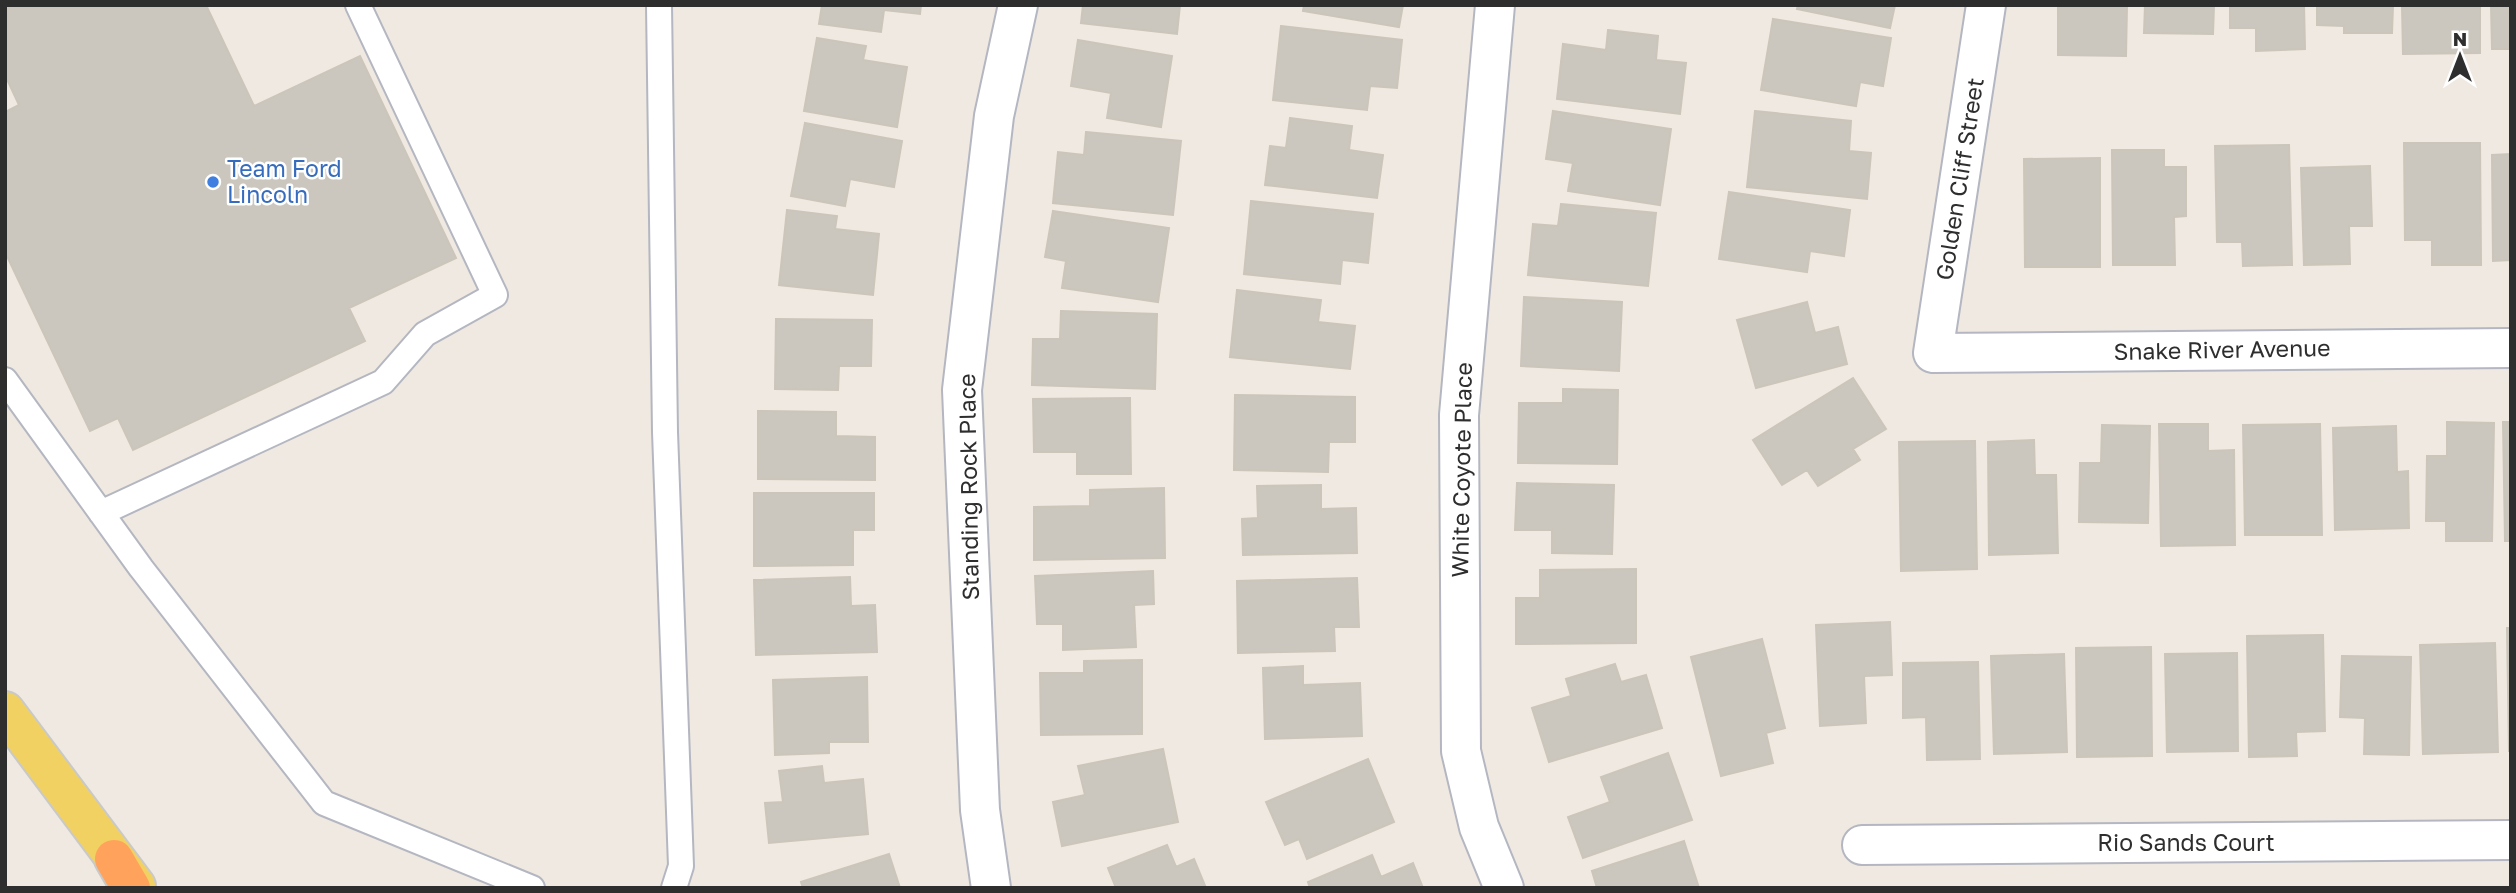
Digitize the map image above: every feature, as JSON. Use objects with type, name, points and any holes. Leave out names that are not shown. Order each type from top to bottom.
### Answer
[{"type":"main road","points":[[5,711],[122,873],[137,888]]},
{"type":"street","name":"Standing Rock Place","points":[[991,888],[980,810],[962,390],[994,116],[1017,5]]},
{"type":"street","name":"White Coyote Place","points":[[1494,5],[1459,415],[1461,751],[1479,827],[1504,888]]},
{"type":"street","name":"Golden Cliff Street","points":[[1933,353],[1986,5]]},
{"type":"street","name":"Snake River Avenue","points":[[1933,353],[2511,348]]},
{"type":"street","name":"Rio Sands Court","points":[[1862,845],[2511,840]]},
{"type":"lane","points":[[101,513],[383,382],[425,334],[495,295],[358,5]]},
{"type":"lane","points":[[659,5],[665,432],[681,866],[674,888]]},
{"type":"lane","points":[[5,380],[141,568],[324,803],[532,888]]},
{"type":"building","name":"Team Ford Lincoln","points":[[5,5],[206,5],[254,106],[360,56],[456,258],[349,308],[365,341],[133,450],[118,418],[90,431],[5,252],[5,112],[19,105],[5,75]]},
{"type":"building","points":[[822,5],[921,5],[920,14],[884,10],[881,32],[819,24]]},
{"type":"building","points":[[1083,5],[1180,5],[1177,34],[1081,23]]},
{"type":"building","points":[[1304,5],[1403,5],[1399,27],[1303,11]]},
{"type":"building","points":[[1798,5],[1895,5],[1890,28],[1797,9]]},
{"type":"building","points":[[2058,5],[2127,5],[2126,56],[2058,55]]},
{"type":"building","points":[[2145,5],[2214,5],[2213,34],[2144,33]]},
{"type":"building","points":[[2230,5],[2304,5],[2305,49],[2256,51],[2256,28],[2230,28]]},
{"type":"building","points":[[2317,5],[2393,5],[2392,33],[2344,33],[2344,26],[2317,25]]},
{"type":"building","points":[[2402,5],[2480,5],[2480,53],[2403,54]]},
{"type":"building","points":[[2491,5],[2511,5],[2511,49],[2492,49]]},
{"type":"building","points":[[1773,19],[1891,38],[1883,86],[1860,82],[1856,106],[1761,90]]},
{"type":"building","points":[[1281,26],[1402,40],[1397,88],[1370,86],[1367,110],[1273,100]]},
{"type":"building","points":[[1608,30],[1658,36],[1656,60],[1686,63],[1680,114],[1557,99],[1563,44],[1606,50]]},
{"type":"building","points":[[817,38],[866,46],[863,60],[907,67],[897,127],[804,111]]},
{"type":"building","points":[[1078,40],[1172,56],[1161,127],[1107,118],[1111,93],[1071,86]]},
{"type":"building","points":[[1553,111],[1671,129],[1660,205],[1568,191],[1573,163],[1546,159]]},
{"type":"building","points":[[1755,111],[1851,121],[1849,151],[1871,153],[1867,199],[1747,187]]},
{"type":"building","points":[[1290,118],[1352,126],[1349,150],[1383,155],[1377,198],[1265,185],[1270,146],[1286,148]]},
{"type":"building","points":[[805,123],[902,141],[894,187],[850,179],[845,206],[791,196]]},
{"type":"building","points":[[1086,132],[1181,141],[1173,215],[1053,203],[1058,152],[1084,155]]},
{"type":"building","points":[[2404,143],[2480,143],[2481,265],[2432,265],[2432,240],[2405,240]]},
{"type":"building","points":[[2289,145],[2292,265],[2243,266],[2242,242],[2217,242],[2215,146]]},
{"type":"building","points":[[2112,150],[2164,150],[2164,167],[2186,167],[2186,216],[2174,217],[2175,265],[2113,265]]},
{"type":"building","points":[[2511,154],[2511,260],[2493,261],[2492,155]]},
{"type":"building","points":[[2100,158],[2100,267],[2025,267],[2024,159]]},
{"type":"building","points":[[2370,166],[2372,226],[2349,226],[2350,264],[2304,265],[2301,168]]},
{"type":"building","points":[[1729,192],[1850,210],[1844,256],[1810,251],[1807,272],[1719,259]]},
{"type":"building","points":[[1251,201],[1373,214],[1368,263],[1342,260],[1340,284],[1244,274]]},
{"type":"building","points":[[1561,204],[1656,213],[1648,286],[1528,275],[1533,224],[1558,226]]},
{"type":"building","points":[[787,210],[837,216],[835,229],[879,234],[873,295],[779,285]]},
{"type":"building","points":[[1053,211],[1169,228],[1158,302],[1062,288],[1066,261],[1045,257]]},
{"type":"building","points":[[1237,290],[1321,300],[1318,322],[1355,326],[1350,369],[1230,357]]},
{"type":"building","points":[[1524,297],[1622,302],[1619,371],[1521,366]]},
{"type":"building","points":[[1807,302],[1815,333],[1838,327],[1847,364],[1756,388],[1737,320]]},
{"type":"building","points":[[1061,311],[1157,314],[1155,389],[1032,385],[1033,339],[1060,339]]},
{"type":"building","points":[[776,319],[872,320],[871,366],[839,366],[838,390],[775,389]]},
{"type":"building","points":[[1853,378],[1886,429],[1853,449],[1860,460],[1818,486],[1807,470],[1782,485],[1753,440]]},
{"type":"building","points":[[1563,389],[1618,390],[1617,464],[1518,463],[1519,403],[1563,403]]},
{"type":"building","points":[[1235,395],[1355,397],[1355,442],[1329,442],[1328,472],[1234,470]]},
{"type":"building","points":[[1130,398],[1131,474],[1077,474],[1077,452],[1034,452],[1033,399]]},
{"type":"building","points":[[758,411],[836,412],[836,436],[875,437],[875,480],[758,479]]},
{"type":"building","points":[[2447,422],[2494,423],[2492,541],[2446,541],[2446,521],[2426,521],[2427,456],[2447,456]]},
{"type":"building","points":[[2503,422],[2511,422],[2511,541],[2505,541]]},
{"type":"building","points":[[2159,424],[2208,424],[2208,451],[2234,450],[2235,545],[2161,546]]},
{"type":"building","points":[[2320,424],[2322,535],[2245,535],[2243,425]]},
{"type":"building","points":[[2102,425],[2150,426],[2148,523],[2079,522],[2080,463],[2101,463]]},
{"type":"building","points":[[2396,426],[2397,472],[2408,471],[2409,528],[2335,530],[2333,428]]},
{"type":"building","points":[[2034,440],[2035,475],[2056,475],[2058,553],[1989,555],[1988,442]]},
{"type":"building","points":[[1975,441],[1977,569],[1901,571],[1899,442]]},
{"type":"building","points":[[1517,483],[1614,485],[1612,554],[1552,553],[1552,530],[1515,530]]},
{"type":"building","points":[[1321,485],[1321,509],[1356,508],[1357,553],[1243,555],[1242,519],[1258,518],[1257,486]]},
{"type":"building","points":[[1164,488],[1165,558],[1034,560],[1034,507],[1090,506],[1090,490]]},
{"type":"building","points":[[754,493],[874,493],[874,530],[853,530],[853,565],[754,566]]},
{"type":"building","points":[[1636,569],[1636,643],[1516,644],[1516,598],[1540,598],[1540,570]]},
{"type":"building","points":[[1153,571],[1154,604],[1134,605],[1136,647],[1063,650],[1063,624],[1037,624],[1035,576]]},
{"type":"building","points":[[850,577],[851,606],[875,605],[877,652],[756,655],[754,580]]},
{"type":"building","points":[[1357,578],[1359,627],[1334,627],[1335,651],[1238,653],[1237,581]]},
{"type":"building","points":[[1890,622],[1892,675],[1864,676],[1866,723],[1820,726],[1816,625]]},
{"type":"building","points":[[2507,628],[2511,628],[2511,751],[2509,751]]},
{"type":"building","points":[[2323,635],[2325,731],[2296,732],[2297,756],[2249,757],[2247,636]]},
{"type":"building","points":[[1762,639],[1785,728],[1766,733],[1773,763],[1721,776],[1691,657]]},
{"type":"building","points":[[2495,643],[2498,752],[2423,754],[2420,645]]},
{"type":"building","points":[[2151,647],[2152,756],[2077,757],[2076,648]]},
{"type":"building","points":[[2237,653],[2238,751],[2167,752],[2165,654]]},
{"type":"building","points":[[2064,654],[2067,752],[1994,754],[1991,656]]},
{"type":"building","points":[[2342,656],[2411,657],[2409,755],[2364,754],[2365,718],[2340,717]]},
{"type":"building","points":[[1142,660],[1142,734],[1041,735],[1040,673],[1084,673],[1084,661]]},
{"type":"building","points":[[1978,662],[1980,759],[1927,760],[1926,717],[1903,718],[1903,663]]},
{"type":"building","points":[[1615,664],[1621,682],[1646,675],[1662,728],[1549,762],[1532,708],[1571,696],[1566,679]]},
{"type":"building","points":[[1303,666],[1303,685],[1360,683],[1362,736],[1265,739],[1263,668]]},
{"type":"building","points":[[867,677],[868,742],[829,742],[829,753],[775,755],[773,680]]},
{"type":"building","points":[[1163,749],[1178,822],[1062,846],[1053,802],[1085,795],[1078,766]]},
{"type":"building","points":[[1668,753],[1692,820],[1583,858],[1568,817],[1610,802],[1601,777]]},
{"type":"building","points":[[1368,759],[1394,822],[1307,859],[1299,839],[1285,845],[1266,802]]},
{"type":"building","points":[[822,766],[824,783],[863,779],[868,834],[769,843],[765,803],[783,802],[779,771]]},
{"type":"building","points":[[1684,841],[1699,888],[1597,888],[1592,871]]},
{"type":"building","points":[[1167,845],[1176,867],[1194,859],[1206,888],[1116,888],[1108,868]]},
{"type":"building","points":[[889,854],[900,888],[803,888],[801,882]]},
{"type":"building","points":[[1372,855],[1381,877],[1413,863],[1423,888],[1310,888],[1308,882]]},
{"type":"place","name":"Team Ford Lincoln","points":[[213,182]]}]
